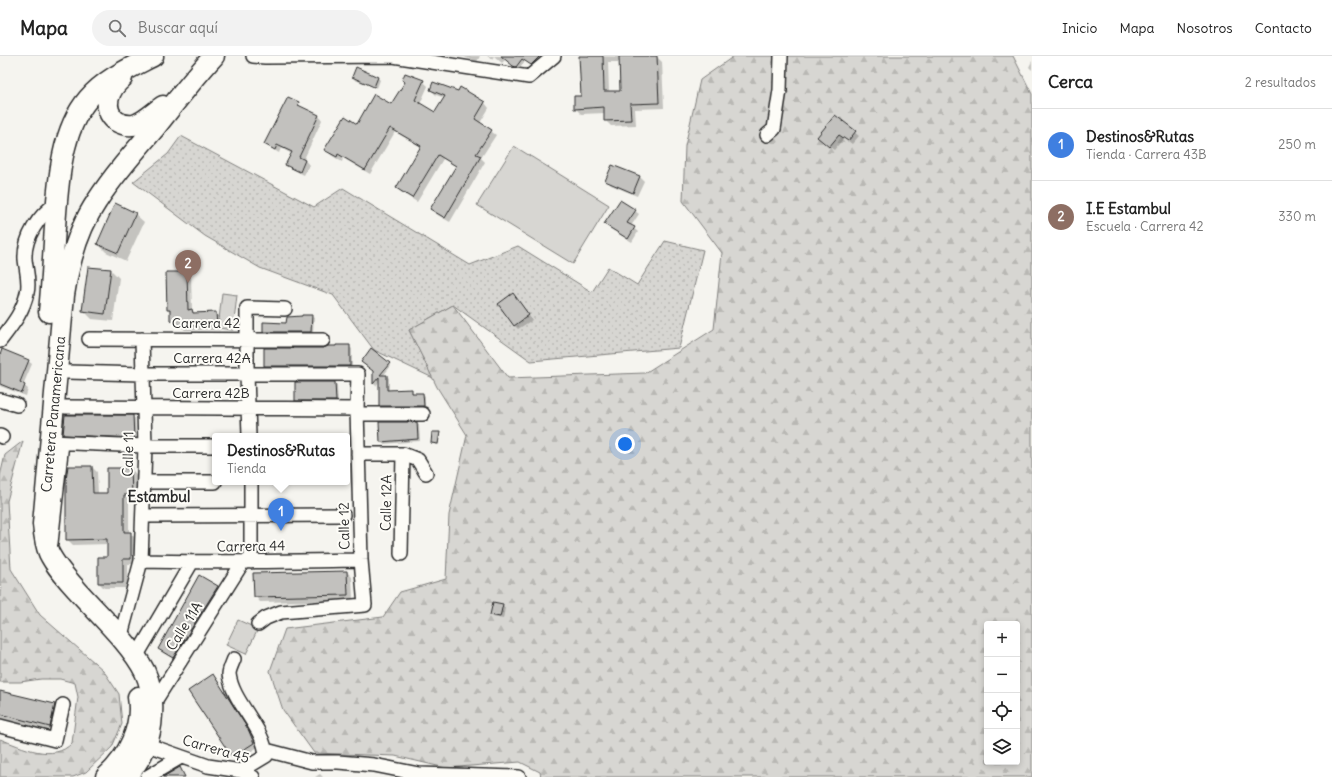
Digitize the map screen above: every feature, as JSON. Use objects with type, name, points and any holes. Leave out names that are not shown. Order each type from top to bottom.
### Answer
[{"type":"highway","name":"Carretera Panamericana","points":[[126,777],[148,745],[152,728],[152,706],[148,681],[136,657],[65,577],[50,554],[45,540],[43,524],[56,442],[64,295],[69,267],[80,233],[97,202],[111,182],[214,56]]},
{"type":"highway","name":"Carretera Panamericana","points":[[106,777],[112,772],[128,750],[135,735],[139,720],[138,700],[135,684],[129,670],[117,653],[94,626],[65,596],[37,559],[31,541],[30,520],[51,295],[56,204],[63,151],[74,122],[87,100],[109,80],[149,58]]},
{"type":"highway","points":[[149,58],[116,83],[108,98],[107,106],[109,112],[118,122],[133,125],[148,117],[199,73]]},
{"type":"street","points":[[254,56],[393,56],[529,77],[554,56]]},
{"type":"street","points":[[767,135],[774,129],[780,90],[781,56]]},
{"type":"street","points":[[0,341],[21,313],[28,292],[28,277],[25,257],[29,236],[39,220],[56,204]]},
{"type":"street","points":[[249,433],[247,409],[247,308],[285,309]]},
{"type":"street","name":"Carrera 42","points":[[89,339],[323,340]]},
{"type":"street","name":"Calle 11","points":[[120,639],[142,561],[145,446],[142,339]]},
{"type":"street","name":"Carrera 42A","points":[[67,372],[142,374],[358,374]]},
{"type":"street","name":"Calle 12","points":[[258,624],[266,618],[281,612],[365,605],[354,450],[358,374]]},
{"type":"street","points":[[0,400],[17,405]]},
{"type":"street","name":"Carrera 42B","points":[[64,406],[423,414]]},
{"type":"street","points":[[56,442],[145,446],[212,446]]},
{"type":"street","points":[[354,450],[403,454],[418,460],[426,473]]},
{"type":"street","name":"Calle 12A","points":[[401,554],[403,454]]},
{"type":"street","points":[[144,482],[212,482]]},
{"type":"street","points":[[247,562],[252,516],[250,485]]},
{"type":"street","points":[[144,516],[343,515]]},
{"type":"street","name":"Carrera 44","points":[[142,561],[247,562],[361,560]]},
{"type":"street","points":[[136,657],[192,562]]},
{"type":"street","name":"Calle 11A","points":[[152,706],[247,562]]},
{"type":"street","points":[[218,777],[266,756],[266,750],[261,738],[234,691],[229,673],[234,659]]},
{"type":"street","points":[[0,726],[55,740],[62,705]]},
{"type":"street","name":"Carrera 45","points":[[148,745],[208,766],[236,770],[253,777]]},
{"type":"street","points":[[266,750],[312,762],[338,762],[374,765],[419,774],[519,777]]},
{"type":"street","points":[[147,777],[181,757]]},
{"type":"green space","points":[[734,56],[1013,56],[1032,94],[1032,777],[541,777],[540,772],[520,762],[446,768],[395,756],[314,753],[283,710],[270,671],[285,629],[383,617],[400,592],[446,579],[449,515],[467,435],[437,387],[409,330],[453,305],[508,378],[645,373],[714,329],[722,253],[683,201],[685,146],[700,80]]},
{"type":"green space","points":[[181,136],[314,207],[343,188],[470,265],[518,246],[592,292],[608,267],[637,285],[665,241],[703,250],[679,348],[531,361],[453,305],[409,330],[433,378],[374,350],[333,295],[260,268],[205,236],[133,182],[168,154]]},
{"type":"green space","points":[[514,146],[609,205],[573,264],[477,205]]},
{"type":"green space","points":[[222,293],[237,295],[233,330],[218,328]]},
{"type":"green space","points":[[23,441],[7,501],[11,569],[40,615],[103,670],[119,694],[122,724],[112,747],[86,772],[73,777],[0,777],[0,739],[37,752],[47,753],[65,749],[72,743],[78,697],[75,683],[60,679],[0,682],[0,592],[2,588],[0,584],[0,476],[5,455]]},
{"type":"green space","points":[[238,620],[258,629],[246,654],[226,645]]},
{"type":"building","points":[[501,56],[540,56],[531,65],[522,59],[516,67]]},
{"type":"building","points":[[579,56],[603,56],[604,91],[620,91],[619,56],[657,56],[659,103],[630,104],[631,120],[604,121],[604,107],[574,109],[574,96],[581,96]]},
{"type":"building","points":[[356,67],[378,77],[374,87],[352,77]]},
{"type":"building","points":[[405,73],[424,80],[415,100],[435,112],[445,96],[430,90],[433,82],[458,91],[460,87],[485,102],[475,119],[492,130],[476,154],[481,156],[445,218],[430,209],[456,166],[438,155],[412,198],[396,188],[421,146],[390,128],[365,170],[338,154],[337,157],[324,150],[345,116],[357,124],[374,94],[391,104],[405,82],[402,80]]},
{"type":"building","points":[[288,97],[299,102],[298,105],[319,115],[299,157],[305,160],[300,172],[285,165],[292,152],[277,145],[275,150],[264,144]]},
{"type":"building","points":[[835,115],[856,131],[848,141],[839,135],[829,147],[817,137]]},
{"type":"building","points":[[612,165],[640,176],[633,193],[605,181]]},
{"type":"building","points":[[620,200],[636,210],[627,223],[635,227],[628,239],[604,224]]},
{"type":"building","points":[[115,203],[136,213],[118,253],[97,244]]},
{"type":"building","points":[[88,267],[111,269],[105,314],[82,311]]},
{"type":"building","points":[[166,272],[187,272],[188,310],[192,309],[193,313],[216,312],[217,326],[180,326],[170,320],[170,310],[167,310]]},
{"type":"building","points":[[513,293],[529,315],[514,326],[498,304]]},
{"type":"building","points":[[312,315],[311,332],[263,332],[263,322],[286,323],[287,317]]},
{"type":"building","points":[[336,345],[350,345],[350,366],[264,366],[264,348],[323,348]]},
{"type":"building","points":[[371,348],[390,363],[380,375],[387,375],[387,390],[412,389],[412,393],[423,393],[424,406],[379,406],[379,377],[373,384],[373,371],[361,362]]},
{"type":"building","points":[[2,349],[29,360],[20,382],[25,385],[22,393],[0,384],[0,355]]},
{"type":"building","points":[[295,382],[335,382],[336,401],[295,401]]},
{"type":"building","points":[[65,415],[133,415],[134,438],[63,435]]},
{"type":"building","points":[[379,422],[417,422],[418,439],[380,442]]},
{"type":"building","points":[[432,432],[440,432],[438,444],[431,443]]},
{"type":"building","points":[[68,466],[92,466],[93,493],[107,493],[107,468],[131,468],[132,495],[124,495],[124,532],[131,532],[131,559],[123,559],[123,583],[98,583],[98,557],[107,557],[107,539],[66,540],[66,480]]},
{"type":"building","points":[[347,571],[348,595],[254,597],[253,573]]},
{"type":"building","points":[[199,575],[218,586],[173,658],[158,649]]},
{"type":"building","points":[[493,602],[503,604],[500,617],[490,615]]},
{"type":"building","points":[[213,674],[248,729],[254,743],[232,757],[188,691]]},
{"type":"building","points":[[0,691],[55,704],[50,727],[0,714]]},
{"type":"building","points":[[180,767],[185,777],[163,777]]},
{"type":"place","name":"I.E Estambul","points":[[188,283]]},
{"type":"place","name":"Destinos&Rutas","points":[[281,531]]},
{"type":"district","name":"Estambul","points":[[159,497]]}]
